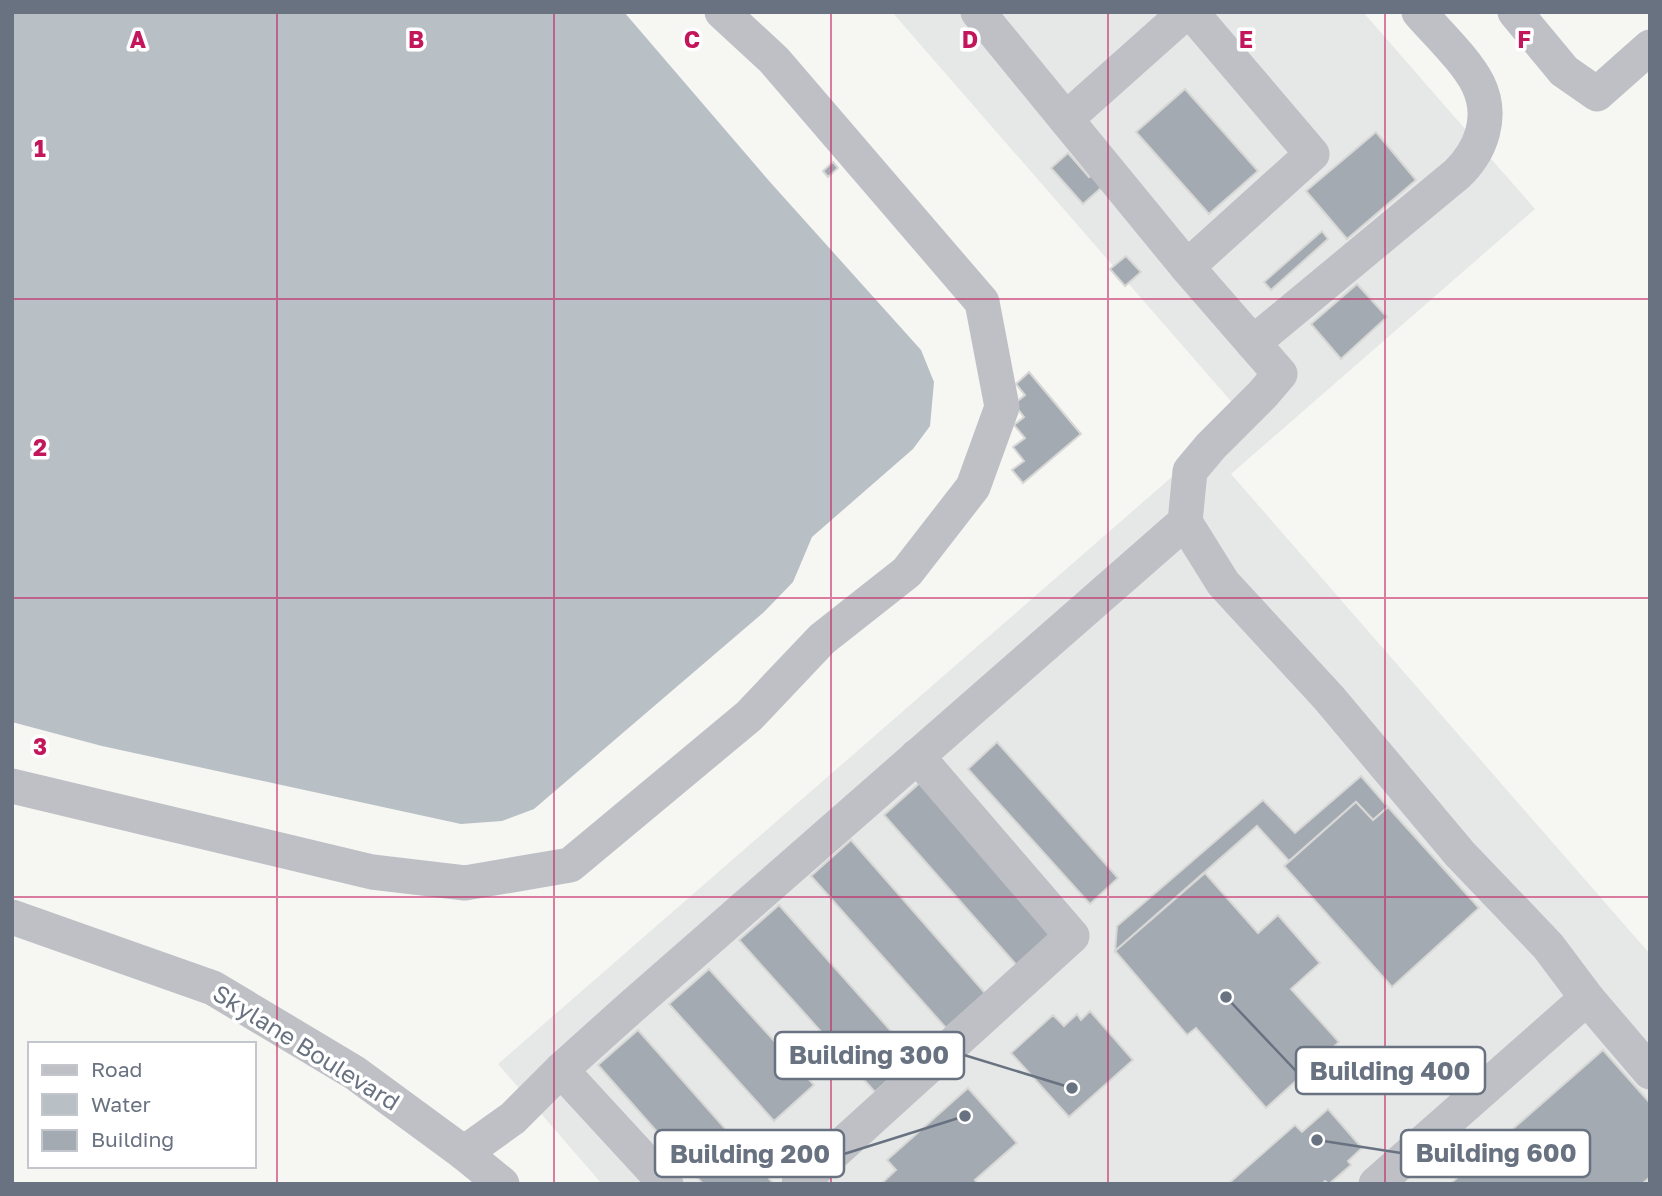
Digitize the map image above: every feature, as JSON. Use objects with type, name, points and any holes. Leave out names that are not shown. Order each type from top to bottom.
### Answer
[{"type":"street","points":[[12,786],[372,872],[465,883],[570,865],[749,716],[822,639],[907,572],[973,487],[1002,407],[982,302],[774,60],[722,12]]},
{"type":"street","points":[[1066,119],[1189,12],[1312,154],[1187,267]]},
{"type":"street","points":[[1253,343],[1472,159],[1482,139],[1484,109],[1479,85],[1419,12]]},
{"type":"street","points":[[1515,12],[1564,71],[1597,94],[1650,47]]},
{"type":"street","points":[[985,15],[1187,267],[1280,374],[1190,471],[1185,522],[1223,583],[1329,698],[1460,855],[1548,946],[1587,998],[1650,1072]]},
{"type":"street","points":[[464,1153],[513,1118],[561,1070],[1185,522]]},
{"type":"street","points":[[799,1184],[1072,936],[917,756]]},
{"type":"street","name":"Skylane Boulevard","points":[[12,917],[213,988],[355,1073],[502,1184]]},
{"type":"street","points":[[1376,1184],[1587,998]]},
{"type":"street","points":[[561,1070],[666,1184]]},
{"type":"shaded area","points":[[892,12],[1363,12],[1535,209],[1231,474],[1650,954],[1650,1184],[602,1184],[498,1064],[1243,415]]},
{"type":"water","points":[[12,12],[624,12],[770,182],[921,350],[934,382],[930,426],[913,449],[812,537],[793,582],[764,612],[534,809],[502,821],[461,824],[102,746],[12,722]]},
{"type":"building","points":[[1185,89],[1258,171],[1209,214],[1136,132]]},
{"type":"building","points":[[1376,132],[1416,180],[1347,239],[1306,191]]},
{"type":"building","points":[[1068,153],[1089,177],[1094,173],[1101,188],[1083,204],[1051,168]]},
{"type":"building","points":[[833,162],[838,168],[828,177],[823,171]]},
{"type":"building","points":[[1322,231],[1328,239],[1271,290],[1264,282]]},
{"type":"building","points":[[1126,256],[1141,272],[1125,286],[1110,269]]},
{"type":"building","points":[[1357,284],[1387,317],[1341,359],[1311,324]]},
{"type":"building","points":[[1029,372],[1081,434],[1023,483],[1012,470],[1024,461],[1013,447],[1025,438],[1014,425],[1024,417],[1014,404],[1025,395],[1016,384]]},
{"type":"building","points":[[997,742],[1118,878],[1090,904],[968,769]]},
{"type":"building","points":[[1361,776],[1388,807],[1373,820],[1356,802],[1289,861],[1257,826],[1115,951],[1117,926],[1263,800],[1295,833]]},
{"type":"building","points":[[923,780],[1058,933],[1019,968],[884,815]]},
{"type":"building","points":[[1356,802],[1373,820],[1388,807],[1479,908],[1392,987],[1284,866]]},
{"type":"building","points":[[851,840],[985,993],[946,1028],[811,876]]},
{"type":"building","points":[[1205,873],[1258,933],[1278,915],[1320,963],[1291,989],[1339,1042],[1266,1108],[1196,1028],[1187,1035],[1115,951]]},
{"type":"building","points":[[779,905],[914,1057],[875,1092],[739,940]]},
{"type":"building","points":[[709,969],[814,1085],[774,1121],[669,1004]]},
{"type":"building","points":[[1090,1011],[1133,1060],[1069,1117],[1011,1053],[1053,1015],[1064,1026],[1077,1014],[1081,1020]]},
{"type":"building","points":[[638,1030],[773,1183],[703,1184],[598,1065]]},
{"type":"building","points":[[1603,1050],[1650,1103],[1650,1177],[1642,1184],[1450,1184]]},
{"type":"building","points":[[968,1088],[1017,1143],[975,1180],[978,1184],[881,1184],[896,1170],[887,1160]]},
{"type":"building","points":[[1328,1109],[1362,1148],[1348,1161],[1351,1165],[1329,1184],[1325,1181],[1322,1184],[1228,1184],[1295,1125],[1302,1132]]},
{"type":"place","name":"Building 400","points":[[1226,997]]},
{"type":"place","name":"Building 300","points":[[1072,1088]]},
{"type":"place","name":"Building 200","points":[[965,1116]]},
{"type":"place","name":"Building 600","points":[[1317,1140]]}]
